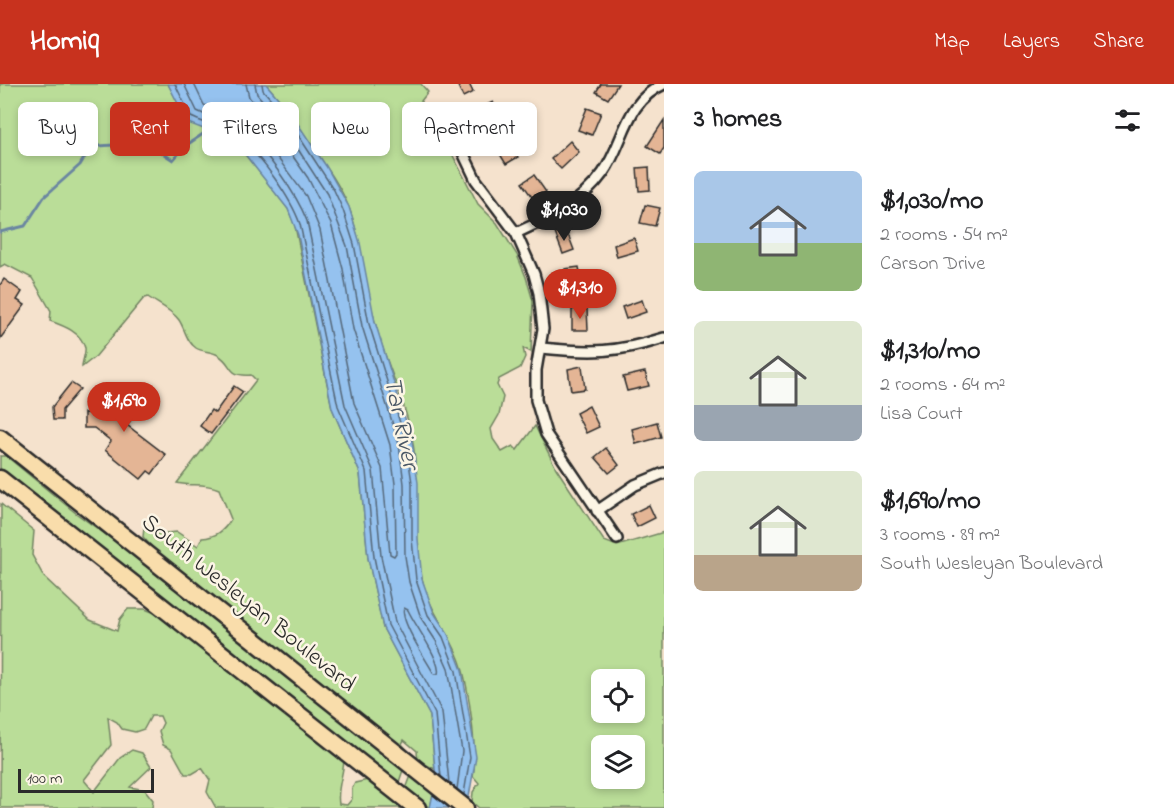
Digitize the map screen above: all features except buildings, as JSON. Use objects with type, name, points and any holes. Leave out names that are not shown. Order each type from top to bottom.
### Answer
[{"type":"highway","name":"South Wesleyan Boulevard","points":[[0,438],[465,808]]},
{"type":"highway","points":[[0,479],[417,808]]},
{"type":"street","points":[[516,233],[562,211],[591,188],[610,163],[628,116],[646,95],[664,84]]},
{"type":"street","points":[[465,156],[476,180],[516,233],[539,293],[542,348],[535,386],[538,412],[553,446],[617,539]]},
{"type":"street","points":[[542,348],[619,350],[664,338]]},
{"type":"street","points":[[597,511],[635,485],[664,473]]},
{"type":"green space","points":[[0,84],[168,84],[177,102],[110,102],[110,156],[190,156],[190,123],[202,128],[202,156],[246,156],[288,209],[295,226],[332,408],[360,473],[368,558],[383,628],[430,716],[435,769],[418,761],[417,751],[404,740],[402,744],[410,753],[162,558],[143,537],[144,528],[154,534],[177,532],[198,546],[202,538],[215,535],[231,519],[219,489],[177,483],[256,380],[251,375],[234,372],[218,355],[196,348],[190,342],[176,316],[148,297],[144,298],[96,356],[82,367],[85,350],[83,342],[71,330],[50,321],[51,311],[32,278],[5,264],[0,267]]},
{"type":"green space","points":[[266,84],[421,84],[428,92],[421,102],[402,102],[402,156],[453,156],[478,204],[497,223],[517,255],[533,301],[531,352],[523,348],[525,357],[520,368],[499,379],[497,385],[503,397],[499,415],[491,429],[493,439],[502,452],[513,446],[517,450],[535,426],[556,468],[604,541],[617,546],[664,532],[664,808],[479,808],[472,802],[473,792],[479,783],[473,776],[474,750],[471,716],[462,667],[454,646],[433,609],[422,578],[418,545],[415,460],[410,427],[375,322],[356,229],[348,204],[318,156],[390,156],[390,102],[311,102],[311,145],[299,128],[299,102],[280,102]]},
{"type":"green space","points":[[0,456],[6,456],[77,514],[173,583],[404,767],[398,785],[8,478],[0,468]]},
{"type":"green space","points":[[1,504],[34,531],[32,555],[44,577],[90,620],[117,631],[120,619],[128,609],[145,609],[160,615],[344,758],[339,804],[347,805],[352,799],[352,789],[355,783],[368,780],[406,808],[216,808],[207,792],[210,780],[202,768],[192,774],[185,774],[171,749],[163,745],[159,731],[163,723],[160,716],[151,716],[144,729],[135,732],[122,729],[117,722],[108,717],[111,745],[84,780],[94,792],[120,758],[132,750],[142,753],[151,767],[130,787],[145,790],[153,800],[152,808],[0,808]]},
{"type":"green space","points":[[412,773],[434,791],[430,808],[406,789]]},
{"type":"water","points":[[168,84],[266,84],[281,102],[202,102],[202,128],[190,124],[190,102],[177,102]]},
{"type":"water","name":"Tar River","points":[[299,126],[311,144],[311,156],[319,156],[349,207],[360,243],[375,322],[412,441],[418,483],[418,539],[422,579],[434,613],[448,634],[462,670],[476,757],[467,808],[430,808],[436,779],[430,716],[383,628],[368,558],[360,473],[332,408],[298,235],[288,209],[246,156],[299,156]]},
{"type":"waterway","points":[[0,232],[25,226],[44,197],[80,165],[89,150],[98,146],[147,143],[173,160],[185,146],[202,135]]}]
